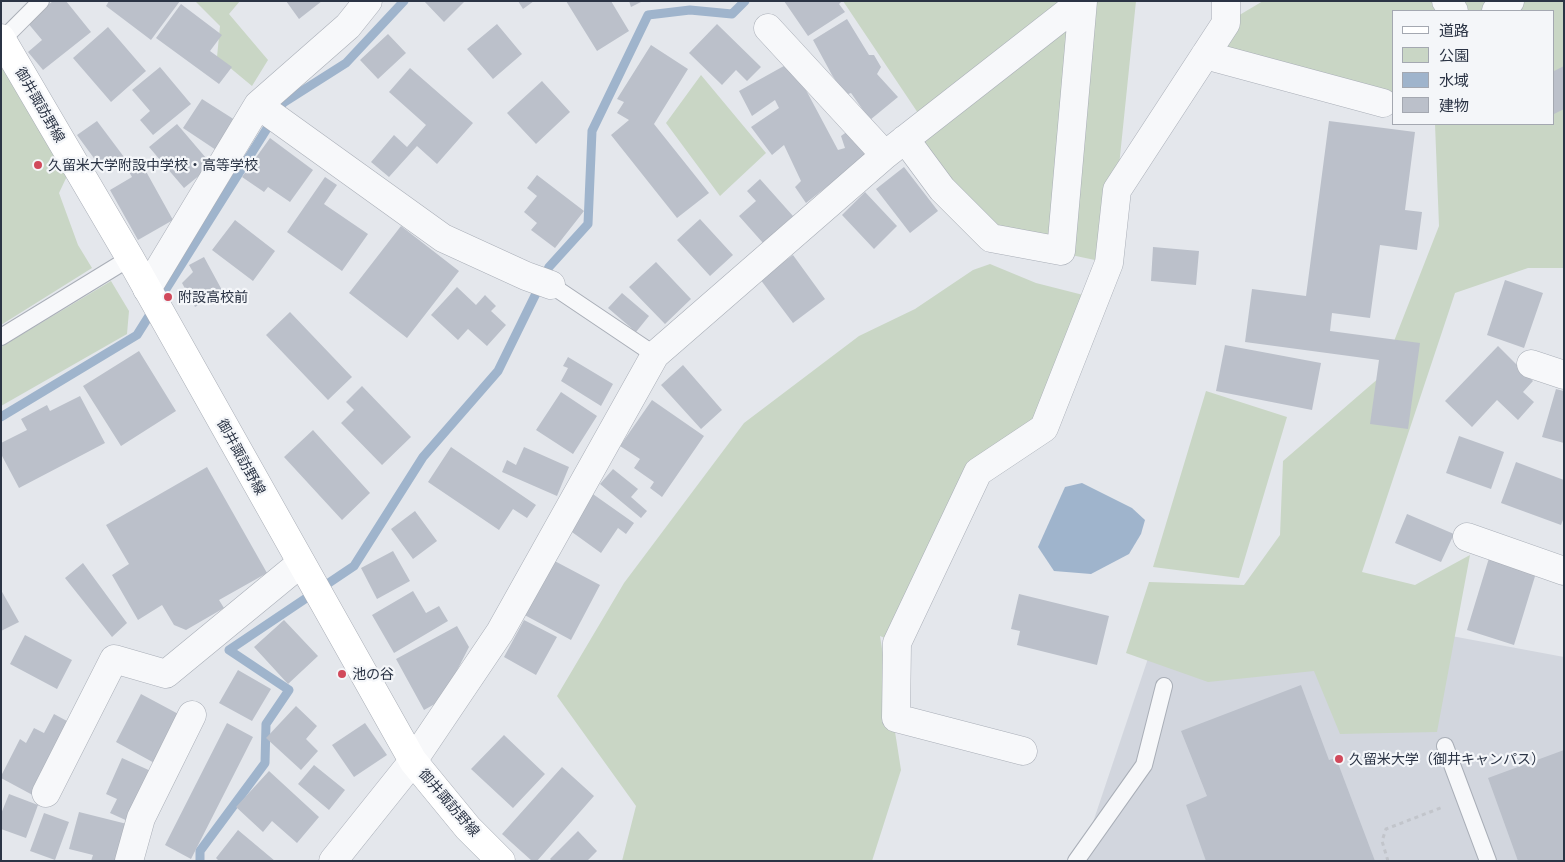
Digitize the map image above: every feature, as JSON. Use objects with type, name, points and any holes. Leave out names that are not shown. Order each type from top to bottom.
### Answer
[{"type":"main road","name":"御井諏訪野線","points":[[2,39],[130,258],[413,762],[468,828],[501,861]]},
{"type":"street","points":[[147,290],[258,105],[348,26],[368,1]]},
{"type":"street","points":[[333,861],[413,762],[500,632],[655,356],[895,147],[1083,1]]},
{"type":"street","points":[[768,28],[942,189],[991,238],[1061,251],[1083,1]]},
{"type":"street","points":[[1023,751],[896,718],[897,643],[978,472],[1044,428],[1109,263],[1117,190],[1226,22],[1226,1]]},
{"type":"street","points":[[1497,10],[1510,1]]},
{"type":"street","points":[[1205,55],[1383,103]]},
{"type":"street","points":[[258,105],[443,238],[526,276],[552,285]]},
{"type":"street","points":[[1531,364],[1564,375]]},
{"type":"street","points":[[1467,537],[1564,571]]},
{"type":"street","points":[[46,793],[114,659],[166,674],[301,563]]},
{"type":"street","points":[[129,861],[141,818],[192,715]]},
{"type":"lane","points":[[2,39],[41,1]]},
{"type":"lane","points":[[1,337],[130,258]]},
{"type":"lane","points":[[552,285],[655,356]]},
{"type":"lane","points":[[1076,861],[1144,765],[1164,686]]},
{"type":"lane","points":[[1446,746],[1488,861]]},
{"type":"path","points":[[1388,861],[1382,840],[1386,829],[1465,799]]},
{"type":"shaded area","name":"久留米大学（御井キャンパス）","points":[[1173,584],[1564,657],[1564,861],[1080,861]]},
{"type":"green space","points":[[195,1],[240,1],[229,14],[268,60],[252,86],[217,57],[220,26]]},
{"type":"green space","points":[[843,1],[1136,1],[1109,263],[991,238],[905,139],[924,122]]},
{"type":"green space","points":[[1263,1],[1564,1],[1564,268],[1528,268],[1455,293],[1362,572],[1415,585],[1470,555],[1437,732],[1340,734],[1314,671],[1208,682],[1126,653],[1149,582],[1244,585],[1280,535],[1283,461],[1380,377],[1439,226],[1435,125],[1555,125],[1555,10],[1392,10],[1392,106],[1205,55],[1226,23]]},
{"type":"green space","points":[[1,60],[68,174],[59,193],[78,245],[92,268],[1,325]]},
{"type":"green space","points":[[701,75],[766,153],[720,196],[666,123]]},
{"type":"green space","points":[[990,264],[1036,283],[1095,298],[1044,428],[978,472],[897,643],[880,636],[901,770],[872,861],[622,861],[636,806],[557,696],[624,583],[744,423],[859,336],[915,309],[973,270]]},
{"type":"green space","points":[[111,281],[129,311],[127,334],[1,406],[1,347]]},
{"type":"green space","points":[[1206,391],[1287,417],[1239,578],[1153,567]]},
{"type":"water","points":[[1082,483],[1132,508],[1145,520],[1141,534],[1129,554],[1091,574],[1054,571],[1038,547],[1065,487]]},
{"type":"building","points":[[53,1],[66,1],[91,32],[43,70],[28,52],[42,40],[27,22]]},
{"type":"building","points":[[109,1],[180,1],[151,40],[106,6]]},
{"type":"building","points":[[286,1],[322,1],[299,19]]},
{"type":"building","points":[[424,1],[465,1],[444,22]]},
{"type":"building","points":[[518,1],[534,1],[523,9]]},
{"type":"building","points":[[566,1],[611,1],[629,31],[597,51]]},
{"type":"building","points":[[629,1],[643,1],[631,7]]},
{"type":"building","points":[[784,1],[842,1],[839,4],[845,12],[808,36]]},
{"type":"building","points":[[181,4],[222,35],[210,51],[232,67],[219,84],[156,38]]},
{"type":"building","points":[[847,19],[869,55],[874,55],[881,67],[877,74],[898,97],[870,120],[851,93],[845,95],[813,40]]},
{"type":"building","points":[[497,24],[522,54],[493,79],[467,49]]},
{"type":"building","points":[[717,24],[761,67],[747,81],[736,70],[722,85],[689,53]]},
{"type":"building","points":[[108,27],[146,71],[111,102],[73,58]]},
{"type":"building","points":[[388,34],[406,53],[378,79],[360,60]]},
{"type":"building","points":[[651,45],[688,69],[654,124],[709,193],[677,218],[611,135],[629,120],[617,113],[624,102],[617,99]]},
{"type":"building","points":[[791,62],[838,150],[845,148],[841,136],[848,131],[866,156],[806,203],[795,187],[801,181],[784,145],[772,155],[751,127],[779,108],[775,100],[752,116],[739,91]]},
{"type":"building","points":[[1564,66],[1564,109],[1555,114],[1555,70]]},
{"type":"building","points":[[160,67],[191,104],[153,135],[140,120],[150,111],[132,90]]},
{"type":"building","points":[[410,68],[473,123],[437,164],[417,146],[389,177],[371,162],[394,135],[407,147],[426,125],[389,92]]},
{"type":"building","points":[[542,81],[570,112],[536,144],[507,113]]},
{"type":"building","points":[[202,99],[235,120],[216,150],[183,128]]},
{"type":"building","points":[[97,121],[124,157],[104,172],[77,135]]},
{"type":"building","points":[[1329,121],[1415,132],[1405,210],[1422,212],[1417,250],[1380,245],[1370,318],[1332,313],[1330,331],[1420,343],[1408,429],[1370,424],[1379,360],[1245,342],[1252,289],[1306,296]]},
{"type":"building","points":[[177,124],[212,165],[184,188],[149,147]]},
{"type":"building","points":[[270,138],[313,170],[290,202],[268,187],[264,192],[242,177]]},
{"type":"building","points":[[138,157],[173,220],[138,240],[110,190],[132,177],[125,165]]},
{"type":"building","points":[[904,167],[938,211],[910,233],[876,189]]},
{"type":"building","points":[[537,175],[584,211],[555,248],[531,230],[537,223],[524,212],[537,196],[527,188]]},
{"type":"building","points":[[325,177],[337,185],[324,204],[368,234],[342,271],[287,232]]},
{"type":"building","points":[[760,179],[793,216],[763,243],[739,216],[756,201],[747,191]]},
{"type":"building","points":[[865,192],[897,226],[874,249],[842,215]]},
{"type":"building","points":[[700,219],[733,255],[710,276],[677,240]]},
{"type":"building","points":[[235,220],[275,251],[253,281],[212,250]]},
{"type":"building","points":[[401,226],[459,271],[407,338],[349,293]]},
{"type":"building","points":[[1153,247],[1199,251],[1196,285],[1151,281]]},
{"type":"building","points":[[793,255],[825,299],[793,323],[760,279]]},
{"type":"building","points":[[204,257],[223,292],[195,307],[182,283],[193,272],[189,265]]},
{"type":"building","points":[[656,262],[691,299],[665,324],[629,287]]},
{"type":"building","points":[[1505,280],[1543,293],[1524,348],[1487,335]]},
{"type":"building","points":[[457,287],[476,305],[485,295],[496,306],[491,311],[506,325],[487,346],[468,329],[458,340],[431,315]]},
{"type":"building","points":[[622,293],[649,316],[636,332],[608,308]]},
{"type":"building","points":[[290,312],[352,377],[328,400],[266,335]]},
{"type":"building","points":[[1225,345],[1321,363],[1312,410],[1216,391]]},
{"type":"building","points":[[1498,346],[1533,381],[1523,392],[1534,402],[1518,420],[1497,400],[1472,427],[1445,401]]},
{"type":"building","points":[[139,351],[176,411],[121,446],[83,386]]},
{"type":"building","points":[[568,357],[613,384],[601,406],[561,381],[568,368],[563,366]]},
{"type":"building","points":[[683,365],[722,410],[701,429],[661,385]]},
{"type":"building","points":[[362,386],[411,437],[382,465],[341,423],[354,410],[346,402]]},
{"type":"building","points":[[1556,389],[1564,391],[1564,443],[1542,437]]},
{"type":"building","points":[[561,392],[597,416],[573,454],[536,430]]},
{"type":"building","points":[[80,396],[105,443],[19,488],[1,454],[1,443],[27,430],[21,419],[47,405],[50,411]]},
{"type":"building","points":[[652,400],[704,436],[662,497],[650,488],[654,482],[634,468],[640,459],[620,446]]},
{"type":"building","points":[[313,430],[370,493],[342,520],[284,457]]},
{"type":"building","points":[[1459,436],[1504,452],[1491,489],[1446,473]]},
{"type":"building","points":[[451,447],[536,505],[527,518],[513,509],[499,530],[428,482]]},
{"type":"building","points":[[524,447],[569,467],[557,496],[502,472],[507,460],[516,465]]},
{"type":"building","points":[[1516,462],[1564,480],[1564,517],[1561,525],[1501,503]]},
{"type":"building","points":[[207,467],[267,573],[219,600],[224,608],[186,630],[174,625],[162,605],[138,620],[112,575],[129,564],[106,525]]},
{"type":"building","points":[[613,469],[638,489],[631,497],[647,511],[641,518],[600,484]]},
{"type":"building","points":[[590,492],[634,523],[626,534],[618,528],[601,553],[565,527]]},
{"type":"building","points":[[415,511],[437,541],[413,559],[391,529]]},
{"type":"building","points":[[1407,514],[1454,534],[1441,562],[1395,543]]},
{"type":"building","points":[[393,551],[410,581],[377,599],[361,568]]},
{"type":"building","points":[[549,558],[600,585],[571,640],[519,612]]},
{"type":"building","points":[[1489,558],[1536,573],[1514,645],[1467,630]]},
{"type":"building","points":[[83,563],[127,623],[112,637],[65,578]]},
{"type":"building","points":[[1,590],[19,622],[1,631]]},
{"type":"building","points":[[413,591],[426,613],[439,606],[448,621],[394,653],[372,615]]},
{"type":"building","points":[[1019,594],[1109,616],[1097,665],[1017,645],[1020,631],[1011,629]]},
{"type":"building","points":[[284,620],[318,656],[288,684],[254,647]]},
{"type":"building","points":[[524,620],[557,637],[536,675],[504,657]]},
{"type":"building","points":[[457,626],[469,647],[442,700],[424,710],[396,659]]},
{"type":"building","points":[[25,635],[72,660],[57,689],[10,664]]},
{"type":"building","points":[[238,670],[271,689],[252,721],[219,703]]},
{"type":"building","points":[[1301,685],[1329,760],[1336,758],[1375,861],[1206,861],[1186,805],[1207,796],[1181,731]]},
{"type":"building","points":[[141,694],[184,717],[158,765],[116,742]]},
{"type":"building","points":[[296,706],[317,726],[306,739],[318,751],[301,770],[266,738]]},
{"type":"building","points":[[54,714],[78,727],[40,799],[1,778],[1,776],[20,739],[26,743],[34,728],[44,733]]},
{"type":"building","points":[[227,723],[253,737],[191,859],[165,845]]},
{"type":"building","points":[[365,723],[387,755],[354,777],[332,745]]},
{"type":"building","points":[[504,735],[545,774],[513,808],[471,769]]},
{"type":"building","points":[[1564,750],[1564,861],[1518,861],[1488,778]]},
{"type":"building","points":[[122,758],[153,772],[130,822],[110,813],[117,799],[106,794]]},
{"type":"building","points":[[314,765],[345,790],[329,810],[298,784]]},
{"type":"building","points":[[562,767],[594,796],[537,861],[532,861],[502,834]]},
{"type":"building","points":[[269,771],[319,817],[297,843],[272,821],[263,832],[236,807]]},
{"type":"building","points":[[9,794],[38,805],[26,838],[1,829],[1,814]]},
{"type":"building","points":[[79,812],[131,825],[122,861],[91,861],[93,855],[69,849]]},
{"type":"building","points":[[44,813],[69,822],[55,860],[30,851]]},
{"type":"building","points":[[238,830],[275,861],[219,861],[216,858]]},
{"type":"building","points":[[578,831],[597,851],[587,861],[552,861],[550,859]]},
{"type":"waterway","points":[[1,417],[137,335],[283,103],[346,63],[404,1]]},
{"type":"waterway","points":[[200,861],[200,851],[265,763],[266,724],[289,690],[229,650],[354,566],[423,457],[498,371],[549,267],[588,224],[592,131],[648,15],[690,10],[732,14],[745,1]]},
{"type":"place","name":"久留米大学附設中学校・高等学校","points":[[38,165]]},
{"type":"place","name":"附設高校前","points":[[168,297]]},
{"type":"place","name":"池の谷","points":[[342,674]]},
{"type":"place","name":"久留米大学（御井キャンパス）","points":[[1339,759]]}]
